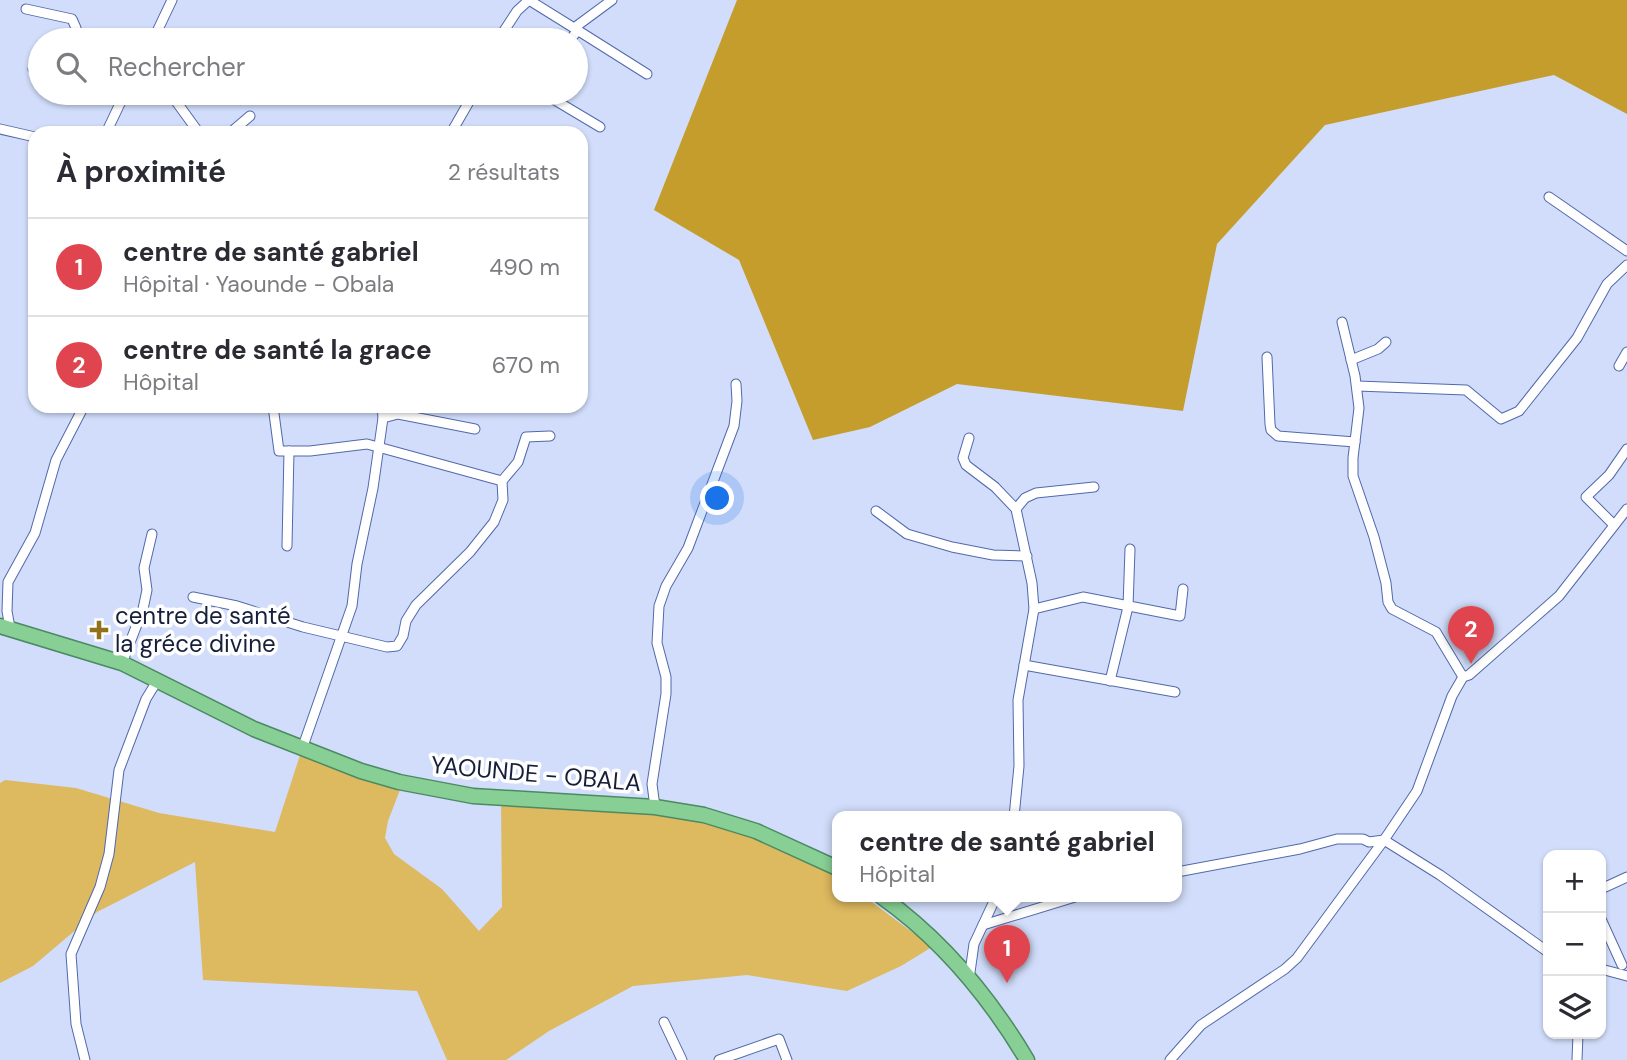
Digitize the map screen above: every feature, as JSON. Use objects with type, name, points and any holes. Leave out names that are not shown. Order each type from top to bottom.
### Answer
[{"type":"highway","name":"YAOUNDE - OBALA","points":[[5,627],[122,663],[302,749],[361,771],[433,790],[473,796],[655,807],[704,815],[755,831],[832,866]]},
{"type":"highway","points":[[887,902],[934,942],[969,979],[994,1009],[1027,1060]]},
{"type":"street","points":[[159,28],[172,0]]},
{"type":"street","points":[[506,28],[517,11],[529,0],[574,28]]},
{"type":"street","points":[[577,28],[612,0]]},
{"type":"street","points":[[26,9],[72,19],[76,28]]},
{"type":"street","points":[[588,37],[647,74]]},
{"type":"street","points":[[109,126],[119,105]]},
{"type":"street","points":[[179,105],[194,126]]},
{"type":"street","points":[[455,126],[467,105]]},
{"type":"street","points":[[563,105],[600,127]]},
{"type":"street","points":[[238,126],[250,116]]},
{"type":"street","points":[[0,130],[28,136]]},
{"type":"street","points":[[1549,197],[1627,251]]},
{"type":"street","points":[[1357,386],[1466,390],[1502,419],[1519,411],[1577,338],[1607,284],[1627,265]]},
{"type":"street","points":[[1342,321],[1352,360],[1359,408],[1353,476],[1374,537],[1388,602],[1392,609],[1436,632],[1463,677]]},
{"type":"street","points":[[1352,360],[1378,349],[1386,342]]},
{"type":"street","points":[[1619,366],[1627,352]]},
{"type":"street","points":[[1266,358],[1269,415],[1274,433],[1289,437],[1354,442]]},
{"type":"street","points":[[655,807],[652,784],[666,694],[666,677],[657,643],[659,606],[666,586],[688,548],[734,426],[736,384]]},
{"type":"street","points":[[5,627],[8,582],[36,533],[56,460],[80,413]]},
{"type":"street","points":[[274,413],[279,451],[367,444],[502,481]]},
{"type":"street","points":[[302,749],[352,606],[357,564],[373,488],[383,413]]},
{"type":"street","points":[[383,418],[398,414],[475,429]]},
{"type":"street","points":[[193,597],[237,606],[303,627],[387,647],[397,646],[403,636],[406,621],[416,605],[470,552],[494,522],[503,500],[502,481],[518,462],[526,437],[550,436]]},
{"type":"street","points":[[969,438],[963,458],[966,465],[995,487],[1016,509],[1027,556],[1034,609],[1018,700],[1019,766],[1015,811]]},
{"type":"street","points":[[1614,524],[1587,497],[1609,475],[1627,449]]},
{"type":"street","points":[[287,546],[289,451]]},
{"type":"street","points":[[1016,509],[1026,498],[1036,493],[1094,487]]},
{"type":"street","points":[[1170,1060],[1201,1025],[1285,969],[1297,958],[1417,791],[1452,696],[1463,677],[1469,675],[1559,596],[1627,509]]},
{"type":"street","points":[[876,511],[907,534],[993,555],[1027,556]]},
{"type":"street","points":[[122,663],[147,590],[144,568],[152,534]]},
{"type":"street","points":[[1110,681],[1128,607],[1130,549]]},
{"type":"street","points":[[1034,609],[1083,597],[1180,616],[1184,589]]},
{"type":"street","points":[[1024,666],[1175,692]]},
{"type":"street","points":[[85,1060],[76,1024],[71,954],[100,887],[106,865],[119,770],[146,699],[157,681]]},
{"type":"street","points":[[1182,871],[1288,852],[1337,839],[1363,839],[1369,842],[1384,840],[1543,948]]},
{"type":"street","points":[[1606,887],[1627,877]]},
{"type":"street","points":[[969,979],[974,944],[994,902]]},
{"type":"street","points":[[984,925],[1059,902]]},
{"type":"street","points":[[1606,929],[1625,965],[1606,967]]},
{"type":"street","points":[[1606,970],[1627,976]]},
{"type":"street","points":[[664,1022],[682,1060]]},
{"type":"street","points":[[719,1060],[779,1039],[788,1060]]},
{"type":"street","points":[[1577,1060],[1578,1039]]},
{"type":"shaded area","points":[[737,0],[1627,0],[1627,114],[1554,75],[1325,125],[1217,244],[1183,411],[957,384],[870,427],[813,440],[739,260],[654,210]]},
{"type":"shaded area","points":[[302,749],[403,782],[388,821],[385,838],[394,854],[442,889],[479,931],[502,907],[501,797],[691,813],[814,860],[832,873],[832,902],[872,902],[932,947],[901,966],[847,991],[747,975],[633,986],[549,1031],[506,1060],[447,1060],[417,991],[203,980],[195,862],[97,912],[33,966],[0,983],[0,783],[5,780],[76,788],[159,813],[275,832]]},
{"type":"place","name":"centre de santé la gréce divine","points":[[99,630]]},
{"type":"place","name":"centre de santé la grace","points":[[1471,664]]},
{"type":"place","name":"centre de santé gabriel","points":[[1007,983]]}]
